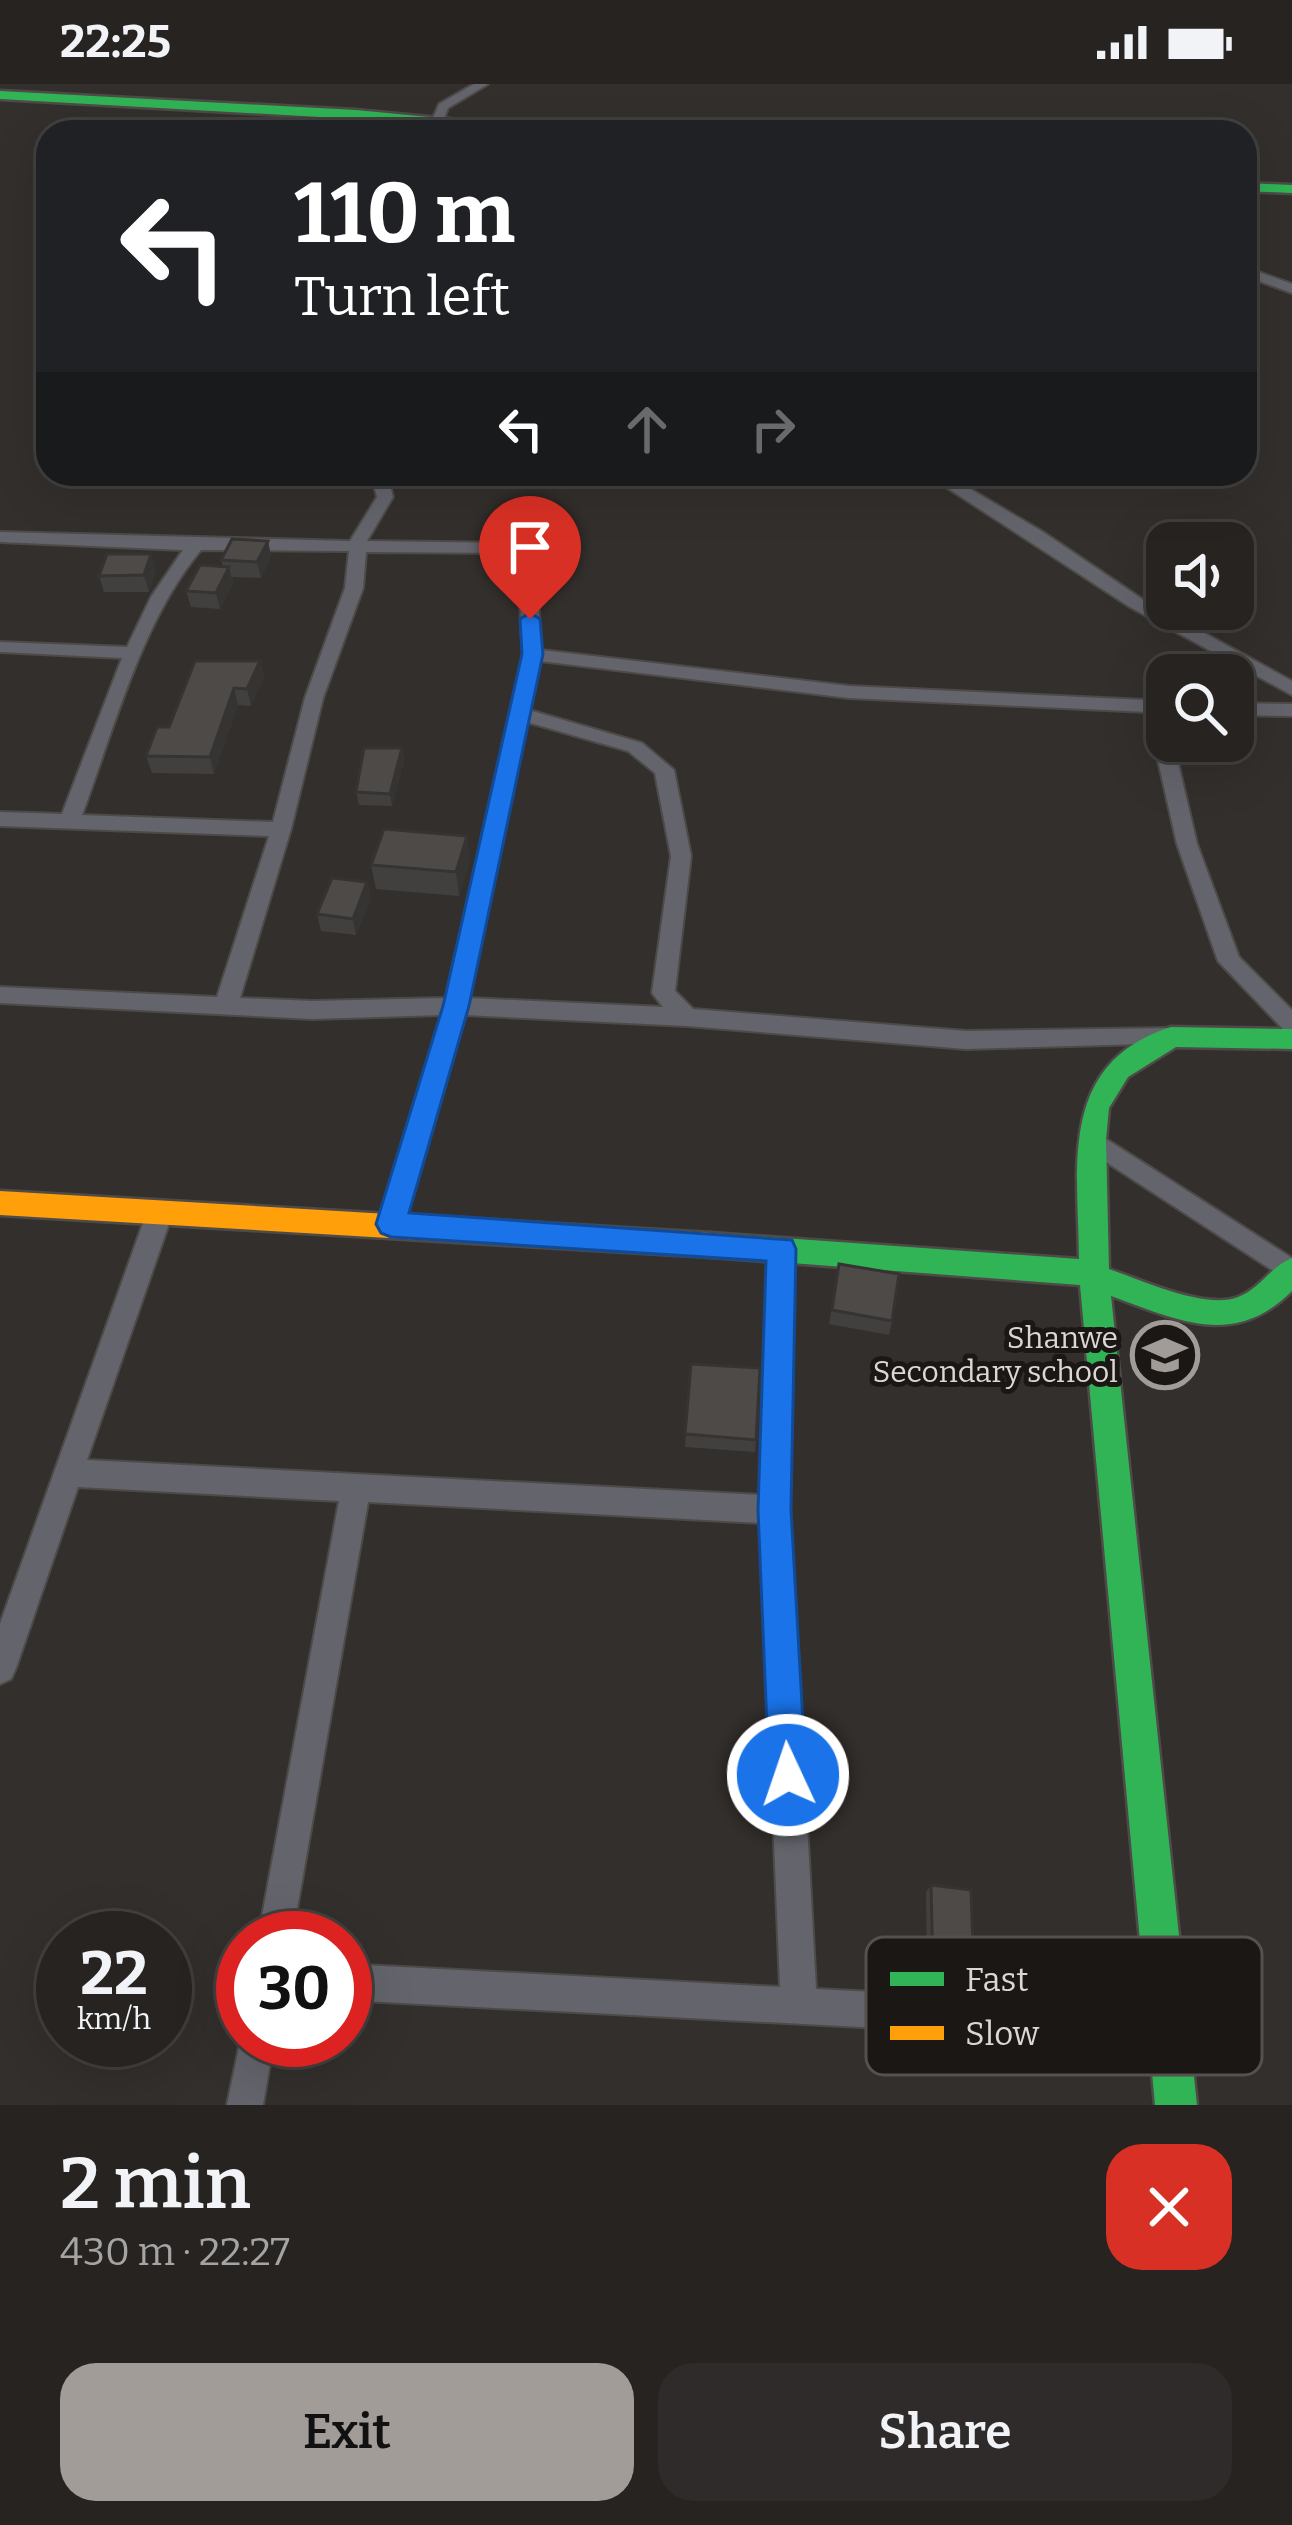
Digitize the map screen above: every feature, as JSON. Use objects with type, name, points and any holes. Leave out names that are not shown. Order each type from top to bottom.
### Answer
[{"type":"street","points":[[437,120],[452,98],[482,84]]},
{"type":"street","points":[[0,95],[361,120]]},
{"type":"street","points":[[1257,188],[1292,189]]},
{"type":"street","points":[[1257,276],[1292,290]]},
{"type":"street","points":[[226,1006],[314,698],[354,588],[359,564],[356,548],[385,497],[382,486]]},
{"type":"street","points":[[954,486],[1136,603],[1292,689]]},
{"type":"street","points":[[391,1224],[456,1006],[532,654],[527,510]]},
{"type":"street","points":[[0,537],[196,545],[525,548]]},
{"type":"street","points":[[70,820],[136,653],[179,561],[196,545]]},
{"type":"street","points":[[0,647],[136,653]]},
{"type":"street","points":[[532,654],[824,690],[993,704],[1146,707]]},
{"type":"street","points":[[1254,709],[1292,710]]},
{"type":"street","points":[[519,712],[635,747],[664,770],[681,856],[663,993],[687,1017]]},
{"type":"street","points":[[1171,762],[1187,844],[1229,961],[1292,1024]]},
{"type":"street","points":[[0,819],[280,829]]},
{"type":"street","points":[[0,995],[313,1010],[456,1006],[687,1017],[966,1040],[1292,1039]]},
{"type":"street","points":[[1158,1937],[1094,1274],[1092,1140],[1096,1107],[1119,1070],[1171,1037]]},
{"type":"street","points":[[0,1203],[782,1249],[1094,1274],[1183,1310],[1232,1316],[1273,1295],[1292,1272],[1092,1140]]},
{"type":"street","points":[[0,1668],[160,1212]]},
{"type":"street","points":[[782,1249],[775,1510],[799,2005]]},
{"type":"street","points":[[69,1473],[775,1510]]},
{"type":"street","points":[[279,1911],[356,1491]]},
{"type":"street","points":[[372,1983],[866,2009]]},
{"type":"street","points":[[244,2105],[251,2067]]},
{"type":"street","points":[[1172,2075],[1176,2105]]},
{"type":"building","points":[[232,539],[268,541],[257,562],[221,560]]},
{"type":"building","points":[[107,554],[151,554],[144,575],[99,576]]},
{"type":"building","points":[[200,565],[229,567],[216,593],[186,591]]},
{"type":"building","points":[[195,661],[260,661],[247,689],[234,688],[210,757],[146,756],[157,727],[169,727]]},
{"type":"building","points":[[364,748],[402,748],[390,794],[356,792]]},
{"type":"building","points":[[384,829],[467,836],[456,872],[371,865]]},
{"type":"building","points":[[332,878],[367,882],[353,919],[317,914]]},
{"type":"building","points":[[839,1264],[899,1274],[892,1321],[832,1310]]},
{"type":"building","points":[[691,1364],[760,1368],[756,1440],[685,1434]]},
{"type":"building","points":[[931,1885],[971,1890],[973,1937],[932,1937]]},
{"type":"traffic: fast","points":[[0,95],[430,120]]},
{"type":"traffic: fast","points":[[1257,188],[1292,189]]},
{"type":"traffic: fast","points":[[1159,1937],[1094,1274],[1092,1140],[1096,1107],[1119,1070],[1171,1037],[1292,1039]]},
{"type":"traffic: fast","points":[[711,1245],[1081,1272],[1176,1306],[1223,1314],[1245,1309],[1268,1295],[1292,1271]]},
{"type":"traffic: fast","points":[[1173,2075],[1176,2105]]},
{"type":"traffic: slow","points":[[0,1203],[711,1245]]},
{"type":"place","name":"Shanwe Secondary school","points":[[1165,1355]]},
{"type":"route","points":[[530,619],[532,654],[456,1006],[391,1224],[782,1249],[775,1510],[788,1775]]}]
